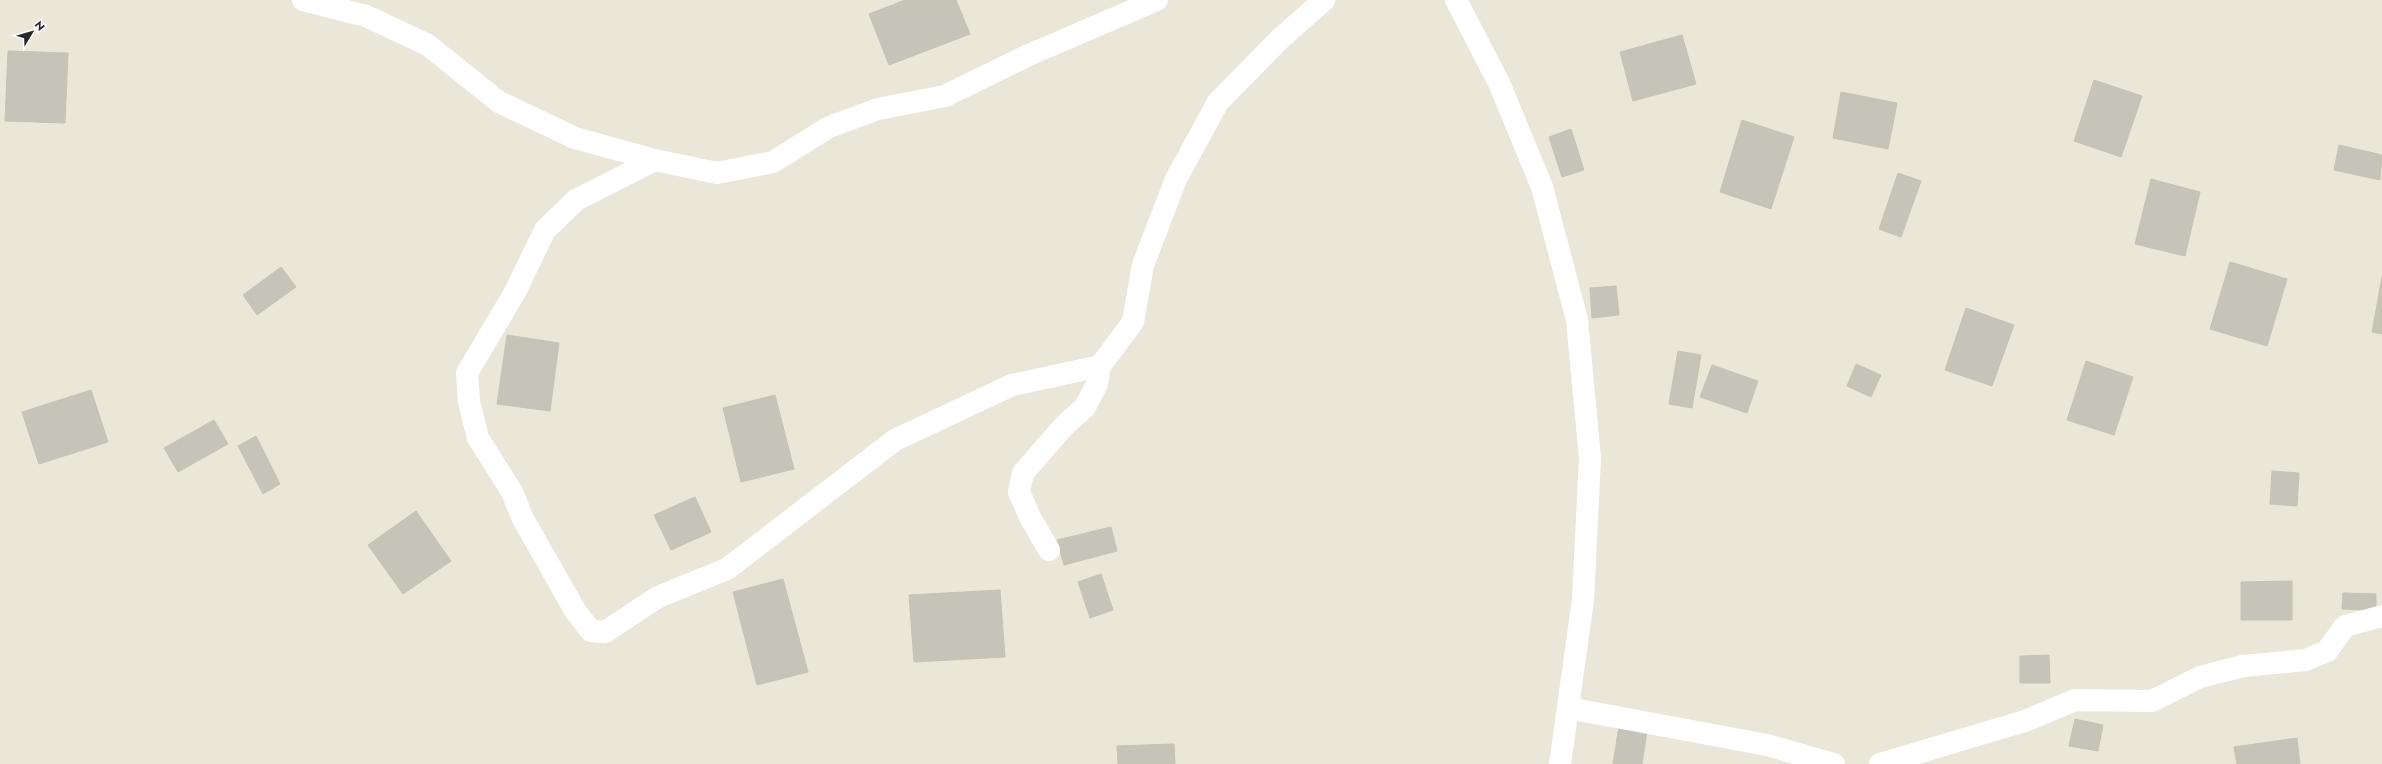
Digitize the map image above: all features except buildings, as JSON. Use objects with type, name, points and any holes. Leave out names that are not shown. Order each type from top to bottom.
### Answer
[{"type":"street","points":[[303,0],[366,16],[428,44],[499,102],[575,138],[655,160],[717,173],[773,162],[829,127],[878,109],[945,96],[1031,54],[1157,0]]},
{"type":"street","points":[[1049,550],[1031,519],[1019,492],[1023,473],[1065,425],[1085,407],[1097,384],[1100,366],[1133,322],[1143,265],[1176,179],[1218,102],[1280,39],[1324,0]]},
{"type":"street","points":[[1456,0],[1499,83],[1542,187],[1576,320],[1590,458],[1582,600],[1560,764]]},
{"type":"street","points":[[655,160],[576,200],[545,230],[515,292],[467,373],[469,402],[478,438],[512,492],[522,519],[576,612],[592,631],[605,632],[658,597],[727,569],[895,440],[1012,385],[1100,366]]},
{"type":"street","points":[[1880,764],[2025,721],[2075,700],[2152,700],[2200,677],[2243,666],[2306,660],[2327,651],[2345,626],[2382,616]]},
{"type":"street","points":[[1568,708],[1767,745],[1834,764]]}]
